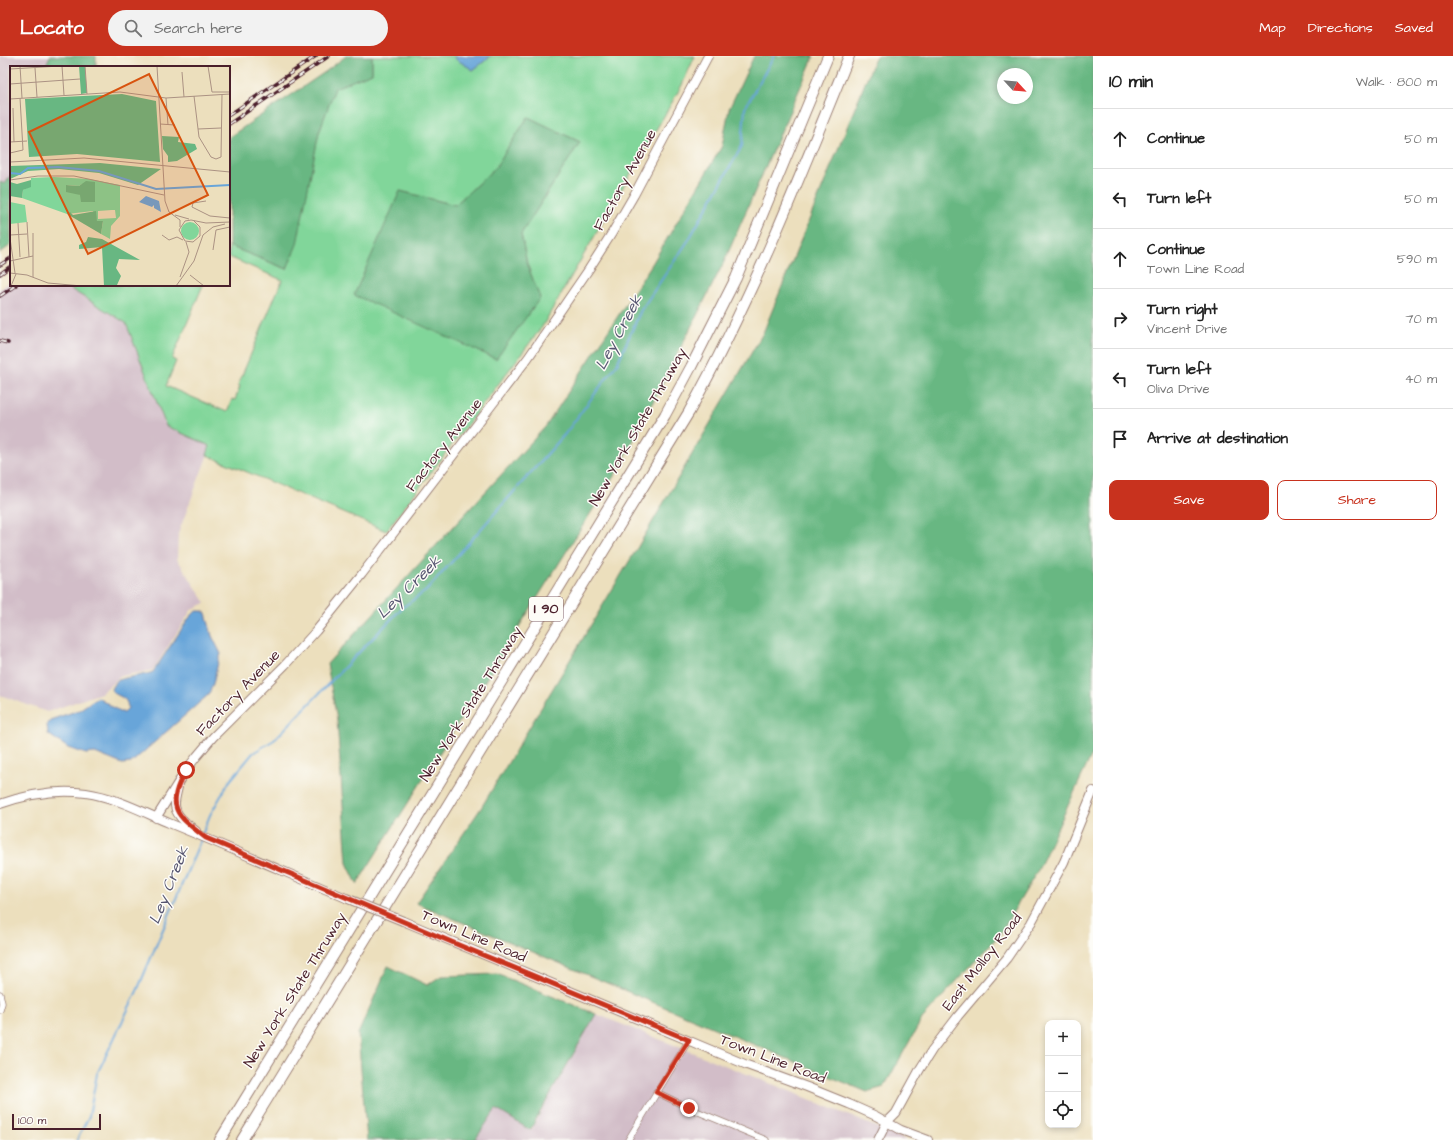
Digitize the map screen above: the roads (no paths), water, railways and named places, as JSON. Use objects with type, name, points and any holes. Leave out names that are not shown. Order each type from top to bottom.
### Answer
[{"type":"highway","name":"New York State Thruway","points":[[220,1140],[665,415],[698,354],[736,278],[828,56]]},
{"type":"highway","name":"I 90","points":[[242,1140],[689,412],[715,365],[753,286],[849,56]]},
{"type":"street","name":"Factory Avenue","points":[[156,818],[180,782],[186,770],[213,737],[285,665],[316,631],[362,574],[528,358],[612,233],[634,195],[708,56]]},
{"type":"street","points":[[180,782],[174,803],[176,810],[190,829]]},
{"type":"street","points":[[1,805],[20,798],[43,793],[61,791],[87,793],[112,800],[156,818],[190,829]]},
{"type":"street","name":"East Molloy Road","points":[[878,1140],[887,1122],[896,1112],[932,1050],[958,1016],[1007,958],[1031,923],[1047,896],[1064,862],[1093,792]]},
{"type":"street","name":"Town Line Road","points":[[190,829],[216,843],[403,921],[468,950],[747,1064],[821,1092],[876,1116],[901,1130],[928,1140]]},
{"type":"street","points":[[0,994],[2,1003],[0,1010]]},
{"type":"street","points":[[628,1140],[689,1040]]},
{"type":"street","points":[[656,1092],[689,1108],[766,1140]]},
{"type":"water","points":[[457,56],[491,56],[473,70],[454,58]]},
{"type":"water","points":[[196,611],[206,613],[212,636],[221,654],[211,690],[208,695],[131,763],[122,764],[95,753],[86,754],[68,748],[48,734],[47,725],[50,720],[79,710],[98,697],[120,712],[124,712],[128,708],[126,701],[124,698],[113,692],[111,689],[113,685],[116,682],[128,677],[153,672],[189,618]]},
{"type":"waterway","name":"Ley Creek","points":[[202,835],[210,815],[229,782],[253,753],[274,740],[403,607],[426,591],[565,434],[617,364],[641,310],[688,241],[742,146],[745,108],[774,56]]},
{"type":"waterway","name":"Ley Creek","points":[[77,1140],[89,1116],[97,1074],[137,991],[201,839]]},
{"type":"railway","points":[[230,114],[316,56]]},
{"type":"railway","points":[[230,123],[329,56]]},
{"type":"railway","points":[[0,265],[10,259]]},
{"type":"railway","points":[[0,274],[10,267]]},
{"type":"railway","points":[[0,296],[15,286]]},
{"type":"railway","points":[[0,341],[8,343]]}]
